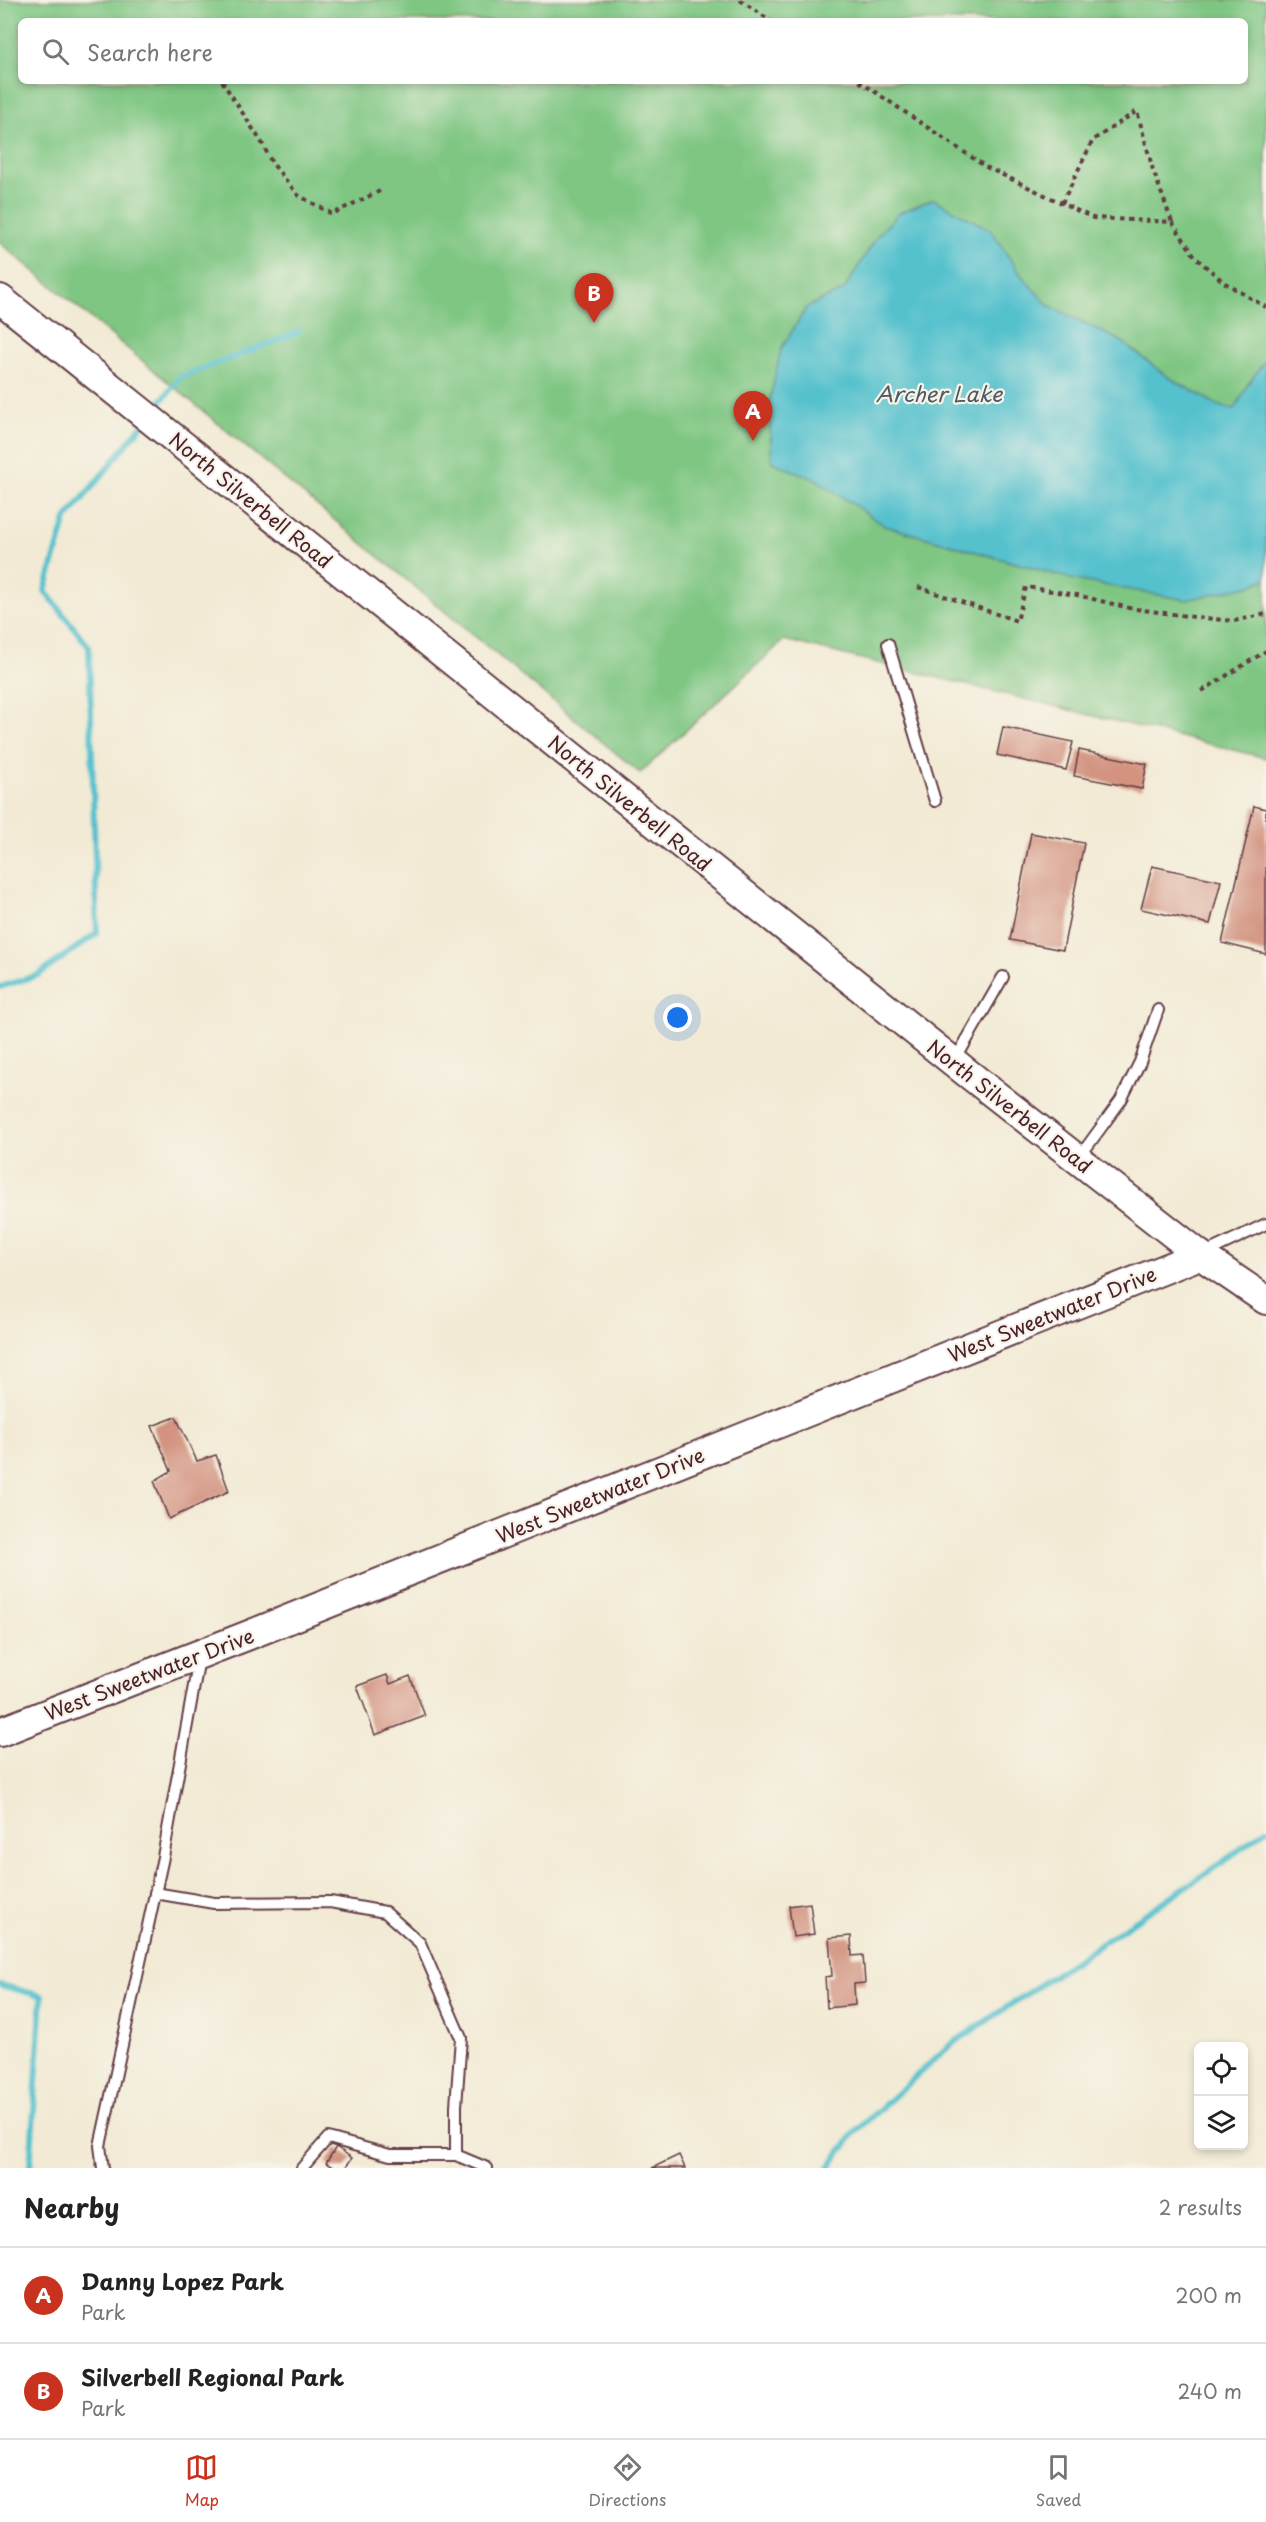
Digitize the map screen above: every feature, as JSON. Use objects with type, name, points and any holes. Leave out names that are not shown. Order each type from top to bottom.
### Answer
[{"type":"main road","name":"North Silverbell Road","points":[[0,299],[954,1063],[1200,1255],[1266,1300]]},
{"type":"main road","name":"West Sweetwater Drive","points":[[0,1732],[199,1655],[1200,1255]]},
{"type":"lane","points":[[888,644],[935,801]]},
{"type":"lane","points":[[954,1063],[1003,977]]},
{"type":"lane","points":[[1078,1159],[1121,1100],[1140,1062],[1158,1010]]},
{"type":"lane","points":[[1200,1255],[1266,1224]]},
{"type":"lane","points":[[103,2168],[100,2146],[155,1893],[199,1655]]},
{"type":"lane","points":[[155,1893],[214,1903],[330,1902],[385,1912],[420,1943],[461,2038],[456,2106],[456,2156]]},
{"type":"lane","points":[[302,2168],[328,2138],[390,2156],[456,2156],[487,2168]]},
{"type":"path","points":[[740,0],[767,18]]},
{"type":"path","points":[[224,84],[262,143],[272,164],[298,195],[332,214],[382,189]]},
{"type":"path","points":[[863,84],[986,167],[1093,218],[1172,222]]},
{"type":"path","points":[[1062,203],[1093,140],[1137,111],[1153,170],[1172,222],[1196,258],[1225,283],[1266,307]]},
{"type":"path","points":[[918,587],[1017,621],[1026,587],[1077,595],[1130,608],[1194,617],[1234,621],[1266,614]]},
{"type":"path","points":[[1202,691],[1266,651]]},
{"type":"green space","points":[[0,0],[1266,0],[1266,758],[784,640],[640,773],[0,243]]},
{"type":"water","name":"Archer Lake","points":[[933,199],[991,230],[1021,275],[1048,305],[1121,341],[1168,377],[1219,406],[1235,409],[1248,384],[1266,360],[1266,579],[1252,585],[1187,600],[1075,580],[885,526],[817,480],[772,462],[769,404],[781,349],[807,307],[844,290],[878,235],[899,213]]},
{"type":"building","points":[[1003,727],[1073,742],[1066,770],[997,755]]},
{"type":"building","points":[[1079,750],[1147,764],[1142,789],[1074,776]]},
{"type":"building","points":[[1254,806],[1266,809],[1266,954],[1222,943]]},
{"type":"building","points":[[1031,833],[1084,843],[1063,950],[1010,940]]},
{"type":"building","points":[[1152,866],[1221,881],[1210,924],[1141,909]]},
{"type":"building","points":[[176,1417],[197,1461],[216,1455],[229,1491],[169,1519],[154,1481],[171,1471],[152,1426]]},
{"type":"building","points":[[387,1675],[390,1684],[410,1676],[425,1716],[375,1735],[357,1686]]},
{"type":"building","points":[[810,1903],[814,1934],[793,1937],[789,1906]]},
{"type":"building","points":[[851,1936],[852,1956],[863,1955],[865,1983],[854,1984],[855,2005],[827,2008],[825,1977],[832,1976],[829,1938]]},
{"type":"building","points":[[336,2147],[352,2158],[345,2168],[334,2168],[326,2163]]},
{"type":"building","points":[[679,2155],[685,2168],[652,2168]]},
{"type":"waterway","points":[[152,412],[181,377],[299,332]]},
{"type":"waterway","points":[[0,987],[38,975],[97,933],[89,647],[45,591],[66,519],[144,423]]},
{"type":"waterway","points":[[828,2168],[857,2130],[949,2046],[1230,1857],[1266,1829]]},
{"type":"waterway","points":[[0,1985],[42,1996],[30,2168]]},
{"type":"place","name":"Silverbell Regional Park","points":[[594,323]]},
{"type":"place","name":"Danny Lopez Park","points":[[753,441]]}]
